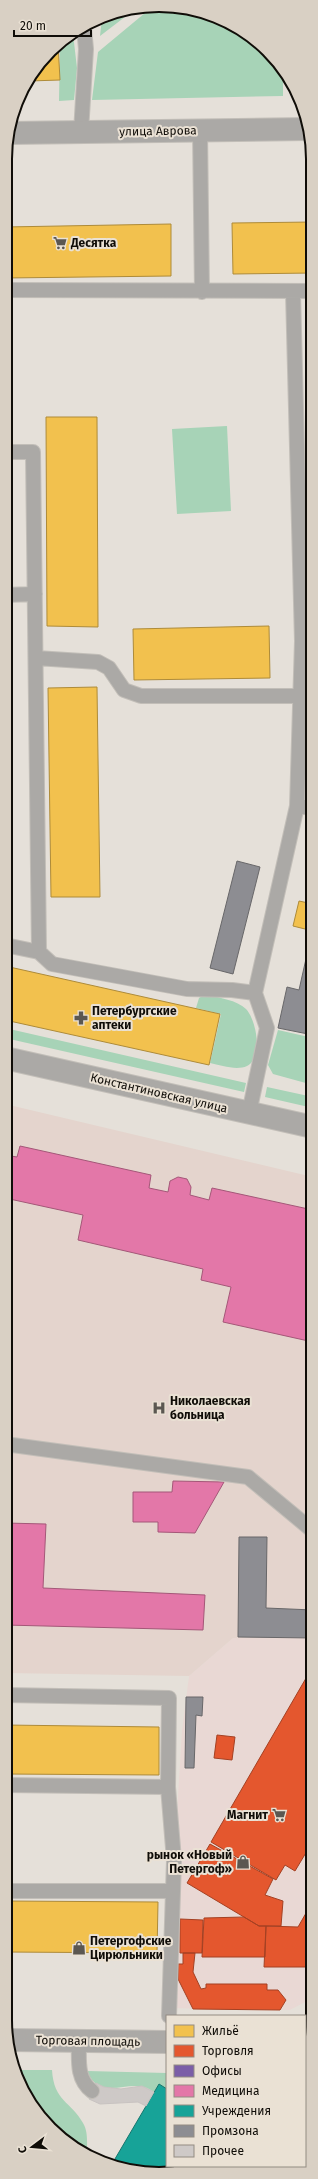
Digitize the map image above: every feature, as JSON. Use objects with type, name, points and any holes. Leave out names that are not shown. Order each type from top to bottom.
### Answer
[{"type":"street","name":"улица Аврова","points":[[14,133],[303,129]]},
{"type":"street","name":"Константиновская улица","points":[[12,1060],[306,1125]]},
{"type":"street","name":"Торговая площадь","points":[[13,2040],[166,2042]]},
{"type":"lane","points":[[81,132],[86,49],[84,33]]},
{"type":"lane","points":[[200,130],[202,292]]},
{"type":"lane","points":[[12,290],[306,291]]},
{"type":"lane","points":[[293,292],[306,594]]},
{"type":"lane","points":[[12,452],[33,452],[39,952]]},
{"type":"lane","points":[[12,595],[35,594]]},
{"type":"lane","points":[[249,1113],[268,1028],[255,993],[297,806],[299,696],[306,653]]},
{"type":"lane","points":[[36,658],[98,662],[109,668],[124,690],[141,696],[299,696]]},
{"type":"lane","points":[[297,806],[306,807]]},
{"type":"lane","points":[[12,946],[39,952],[52,964],[186,989],[232,990],[255,993]]},
{"type":"lane","points":[[12,1445],[248,1477],[306,1525]]},
{"type":"lane","points":[[12,1694],[169,1698],[168,1787],[174,1860],[171,1891],[169,2015]]},
{"type":"lane","points":[[12,1785],[168,1787]]},
{"type":"lane","points":[[12,1891],[171,1891]]},
{"type":"lane","points":[[79,2041],[81,2077],[87,2086],[92,2090]]},
{"type":"shaded area","name":"Николаевская больница","points":[[12,1106],[306,1175],[306,1638],[233,1638],[189,1676],[12,1673]]},
{"type":"shaded area","name":"рынок «Новый Петергоф»","points":[[233,1638],[306,1638],[306,2002],[290,2010],[165,2008],[182,1730],[189,1676]]},
{"type":"green space","points":[[146,12],[169,12],[197,17],[224,27],[256,48],[270,62],[281,77],[283,81],[283,96],[92,100],[98,52]]},
{"type":"green space","points":[[126,16],[100,36],[101,24]]},
{"type":"green space","points":[[74,39],[77,68],[74,100],[59,101],[60,50]]},
{"type":"green space","points":[[227,426],[231,511],[177,514],[172,429]]},
{"type":"green space","points":[[306,733],[306,781],[305,780]]},
{"type":"green space","points":[[206,994],[238,1003],[246,1009],[250,1015],[257,1039],[257,1048],[252,1062],[247,1066],[233,1068],[210,1063],[221,1014],[196,1008],[199,998]]},
{"type":"green space","points":[[12,1030],[246,1083],[244,1092],[12,1040]]},
{"type":"green space","points":[[278,1030],[306,1036],[306,1083],[273,1074],[268,1065]]},
{"type":"green space","points":[[267,1087],[306,1095],[306,1106],[265,1097]]},
{"type":"green space","points":[[21,2070],[52,2070],[53,2081],[56,2089],[78,2116],[86,2129],[87,2148],[62,2131],[48,2117],[32,2094]]},
{"type":"green space","points":[[87,2071],[166,2073],[166,2088],[159,2084],[154,2092],[146,2088],[136,2086],[112,2088],[98,2085],[92,2080]]},
{"type":"building: Жильё","points":[[58,52],[60,80],[35,81],[48,62]]},
{"type":"building: Жильё","points":[[306,222],[306,273],[233,274],[232,223]]},
{"type":"building: Жильё","points":[[171,224],[171,276],[12,278],[12,227]]},
{"type":"building: Жильё","points":[[46,417],[97,417],[98,627],[47,626]]},
{"type":"building: Жильё","points":[[269,626],[270,678],[134,680],[133,629]]},
{"type":"building: Жильё","points":[[97,687],[100,897],[51,897],[48,688]]},
{"type":"building: Жильё","points":[[299,901],[306,902],[306,929],[293,926]]},
{"type":"building: Жильё","points":[[12,968],[220,1014],[209,1065],[12,1022]]},
{"type":"building: Жильё","points":[[12,1725],[159,1727],[159,1775],[12,1774]]},
{"type":"building: Жильё","points":[[12,1901],[158,1902],[157,1953],[12,1952]]},
{"type":"building: Торговля","points":[[306,1678],[306,1853],[295,1871],[285,1865],[276,1880],[211,1842]]},
{"type":"building: Торговля","points":[[217,1735],[235,1737],[232,1760],[214,1758]]},
{"type":"building: Торговля","points":[[210,1844],[273,1879],[265,1895],[283,1901],[281,1926],[259,1926],[187,1883]]},
{"type":"building: Торговля","points":[[306,1913],[306,1967],[264,1967],[266,1926],[298,1927]]},
{"type":"building: Торговля","points":[[244,1917],[259,1926],[266,1926],[265,1957],[202,1957],[204,1918]]},
{"type":"building: Торговля","points":[[180,1919],[203,1920],[202,1953],[180,1953]]},
{"type":"building: Торговля","points":[[183,1953],[195,1953],[193,1972],[201,1989],[206,1988],[206,1984],[267,1984],[267,1990],[278,1990],[286,2000],[280,2010],[193,2009],[178,1979],[178,1964],[183,1964]]},
{"type":"building: Медицина","points":[[20,1146],[151,1175],[149,1188],[168,1192],[170,1181],[178,1177],[187,1179],[191,1187],[190,1195],[209,1200],[212,1188],[306,1208],[306,1340],[223,1322],[231,1287],[201,1280],[203,1269],[78,1240],[83,1215],[12,1200],[12,1156],[17,1157]]},
{"type":"building: Медицина","points":[[173,1481],[224,1482],[195,1533],[158,1532],[158,1522],[133,1522],[133,1492],[172,1492]]},
{"type":"building: Медицина","points":[[12,1523],[46,1524],[43,1588],[205,1595],[203,1630],[12,1625]]},
{"type":"building: Учреждения","points":[[159,2084],[166,2088],[166,2167],[140,2166],[114,2160]]},
{"type":"building: Промзона","points":[[237,861],[260,867],[233,974],[210,968]]},
{"type":"building: Промзона","points":[[306,959],[306,1034],[278,1028],[287,987],[299,990]]},
{"type":"building: Промзона","points":[[239,1537],[267,1537],[266,1608],[306,1610],[306,1638],[238,1637]]},
{"type":"building: Промзона","points":[[186,1697],[203,1697],[202,1716],[196,1715],[194,1768],[185,1768]]},
{"type":"building: Прочее","points":[[96,2083],[104,2087],[121,2089],[142,2086],[154,2092],[146,2106],[138,2102],[100,2104],[89,2099]]},
{"type":"place","name":"Десятка","points":[[60,243]]},
{"type":"place","name":"Петербургские аптеки","points":[[81,1018]]},
{"type":"place","name":"Николаевская больница","points":[[159,1408]]},
{"type":"place","name":"Магнит","points":[[279,1815]]},
{"type":"place","name":"рынок «Новый Петергоф»","points":[[243,1862]]},
{"type":"place","name":"Петергофские Цирюльники","points":[[79,1948]]}]
